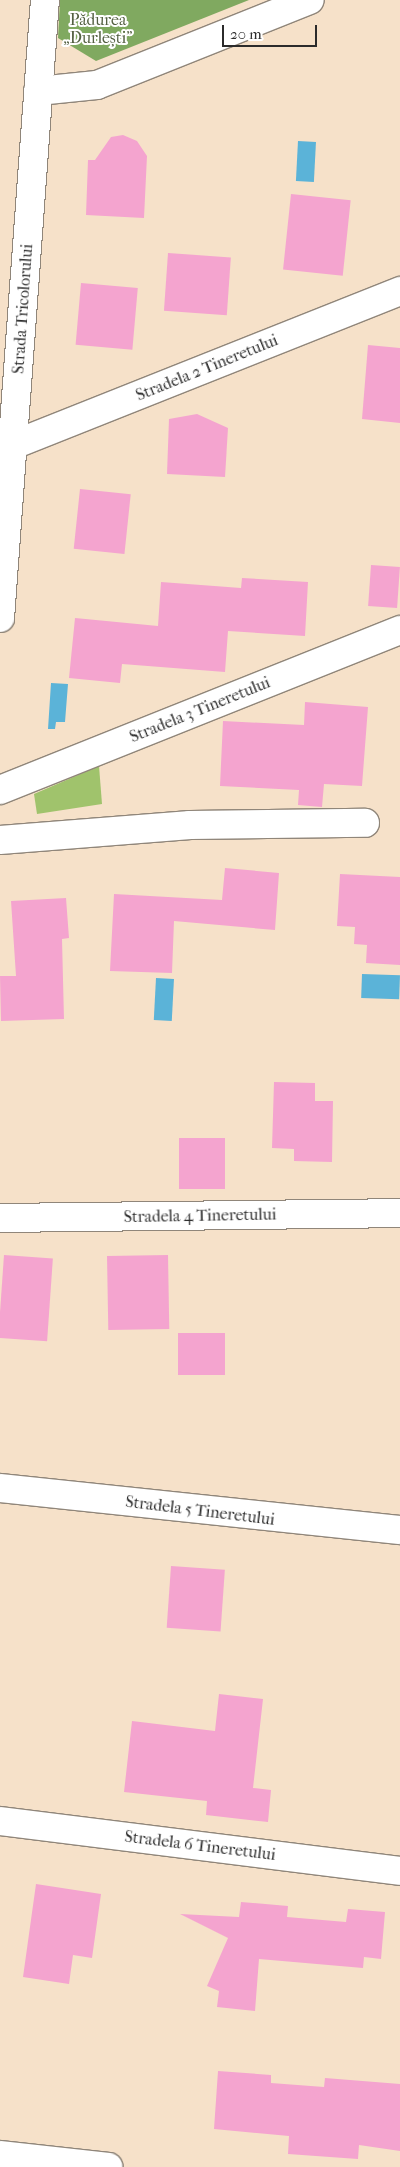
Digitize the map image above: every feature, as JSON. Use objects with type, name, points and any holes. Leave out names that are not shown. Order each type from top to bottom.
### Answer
[{"type":"street","name":"Strada Tricolorului","points":[[0,618],[45,0]]},
{"type":"street","points":[[38,92],[97,85],[310,0]]},
{"type":"street","name":"Stradela 2 Tineretului","points":[[13,445],[400,290]]},
{"type":"street","name":"Stradela 3 Tineretului","points":[[0,790],[400,630]]},
{"type":"street","points":[[0,840],[190,825],[365,823]]},
{"type":"street","name":"Stradela 4 Tineretului","points":[[0,1218],[400,1214]]},
{"type":"street","name":"Stradela 5 Tineretului","points":[[0,1488],[400,1530]]},
{"type":"street","name":"Stradela 6 Tineretului","points":[[0,1821],[400,1871]]},
{"type":"street","points":[[0,2155],[108,2167]]},
{"type":"green space","name":"Pădurea „Durlești”","points":[[60,0],[249,0],[96,61],[58,38]]},
{"type":"green space","points":[[99,766],[102,804],[37,814],[34,794]]},
{"type":"water","points":[[298,141],[316,142],[314,182],[296,181]]},
{"type":"water","points":[[51,683],[68,684],[65,722],[56,722],[55,729],[48,729]]},
{"type":"water","points":[[362,974],[400,975],[399,999],[361,998]]},
{"type":"water","points":[[156,978],[174,979],[172,1021],[154,1020]]},
{"type":"building","points":[[123,135],[137,141],[147,156],[144,218],[86,215],[88,160],[95,160],[111,137]]},
{"type":"building","points":[[291,194],[351,200],[343,276],[283,270]]},
{"type":"building","points":[[168,253],[231,257],[227,315],[164,311]]},
{"type":"building","points":[[81,283],[138,288],[132,350],[76,345]]},
{"type":"building","points":[[368,345],[400,348],[400,423],[362,419]]},
{"type":"building","points":[[197,414],[228,428],[225,477],[167,474],[169,419]]},
{"type":"building","points":[[80,489],[131,494],[124,554],[74,549]]},
{"type":"building","points":[[371,565],[400,567],[397,608],[368,606]]},
{"type":"building","points":[[242,578],[308,582],[305,636],[228,631],[225,672],[122,664],[120,683],[69,678],[75,618],[158,626],[161,582],[241,588]]},
{"type":"building","points":[[305,702],[368,707],[362,786],[324,784],[322,807],[298,805],[299,790],[220,786],[223,721],[304,725]]},
{"type":"building","points":[[225,868],[279,873],[275,930],[174,921],[172,973],[110,971],[114,894],[222,900]]},
{"type":"building","points":[[340,874],[400,877],[400,965],[366,963],[367,945],[354,944],[355,927],[337,926]]},
{"type":"building","points":[[66,898],[69,938],[62,939],[64,1019],[1,1021],[0,976],[16,976],[11,901]]},
{"type":"building","points":[[274,1082],[315,1083],[315,1101],[333,1101],[332,1162],[294,1161],[294,1149],[272,1148]]},
{"type":"building","points":[[179,1138],[225,1138],[225,1189],[179,1189]]},
{"type":"building","points":[[4,1255],[53,1258],[47,1341],[0,1338]]},
{"type":"building","points":[[168,1255],[169,1329],[108,1330],[107,1256]]},
{"type":"building","points":[[178,1333],[225,1333],[225,1375],[178,1375]]},
{"type":"building","points":[[171,1566],[225,1570],[221,1632],[167,1628]]},
{"type":"building","points":[[219,1694],[263,1699],[253,1788],[271,1790],[268,1822],[206,1815],[207,1801],[124,1792],[132,1721],[215,1731]]},
{"type":"building","points":[[36,1884],[101,1894],[92,1958],[73,1955],[69,1984],[23,1977]]},
{"type":"building","points":[[241,1902],[288,1906],[287,1917],[346,1922],[348,1909],[385,1912],[381,1959],[364,1957],[363,1968],[259,1959],[255,2011],[217,2007],[219,1991],[207,1986],[228,1938],[180,1914],[239,1917]]},
{"type":"building","points":[[218,2071],[271,2075],[271,2083],[324,2087],[325,2078],[400,2084],[400,2151],[359,2145],[358,2159],[288,2154],[289,2136],[214,2129]]}]
